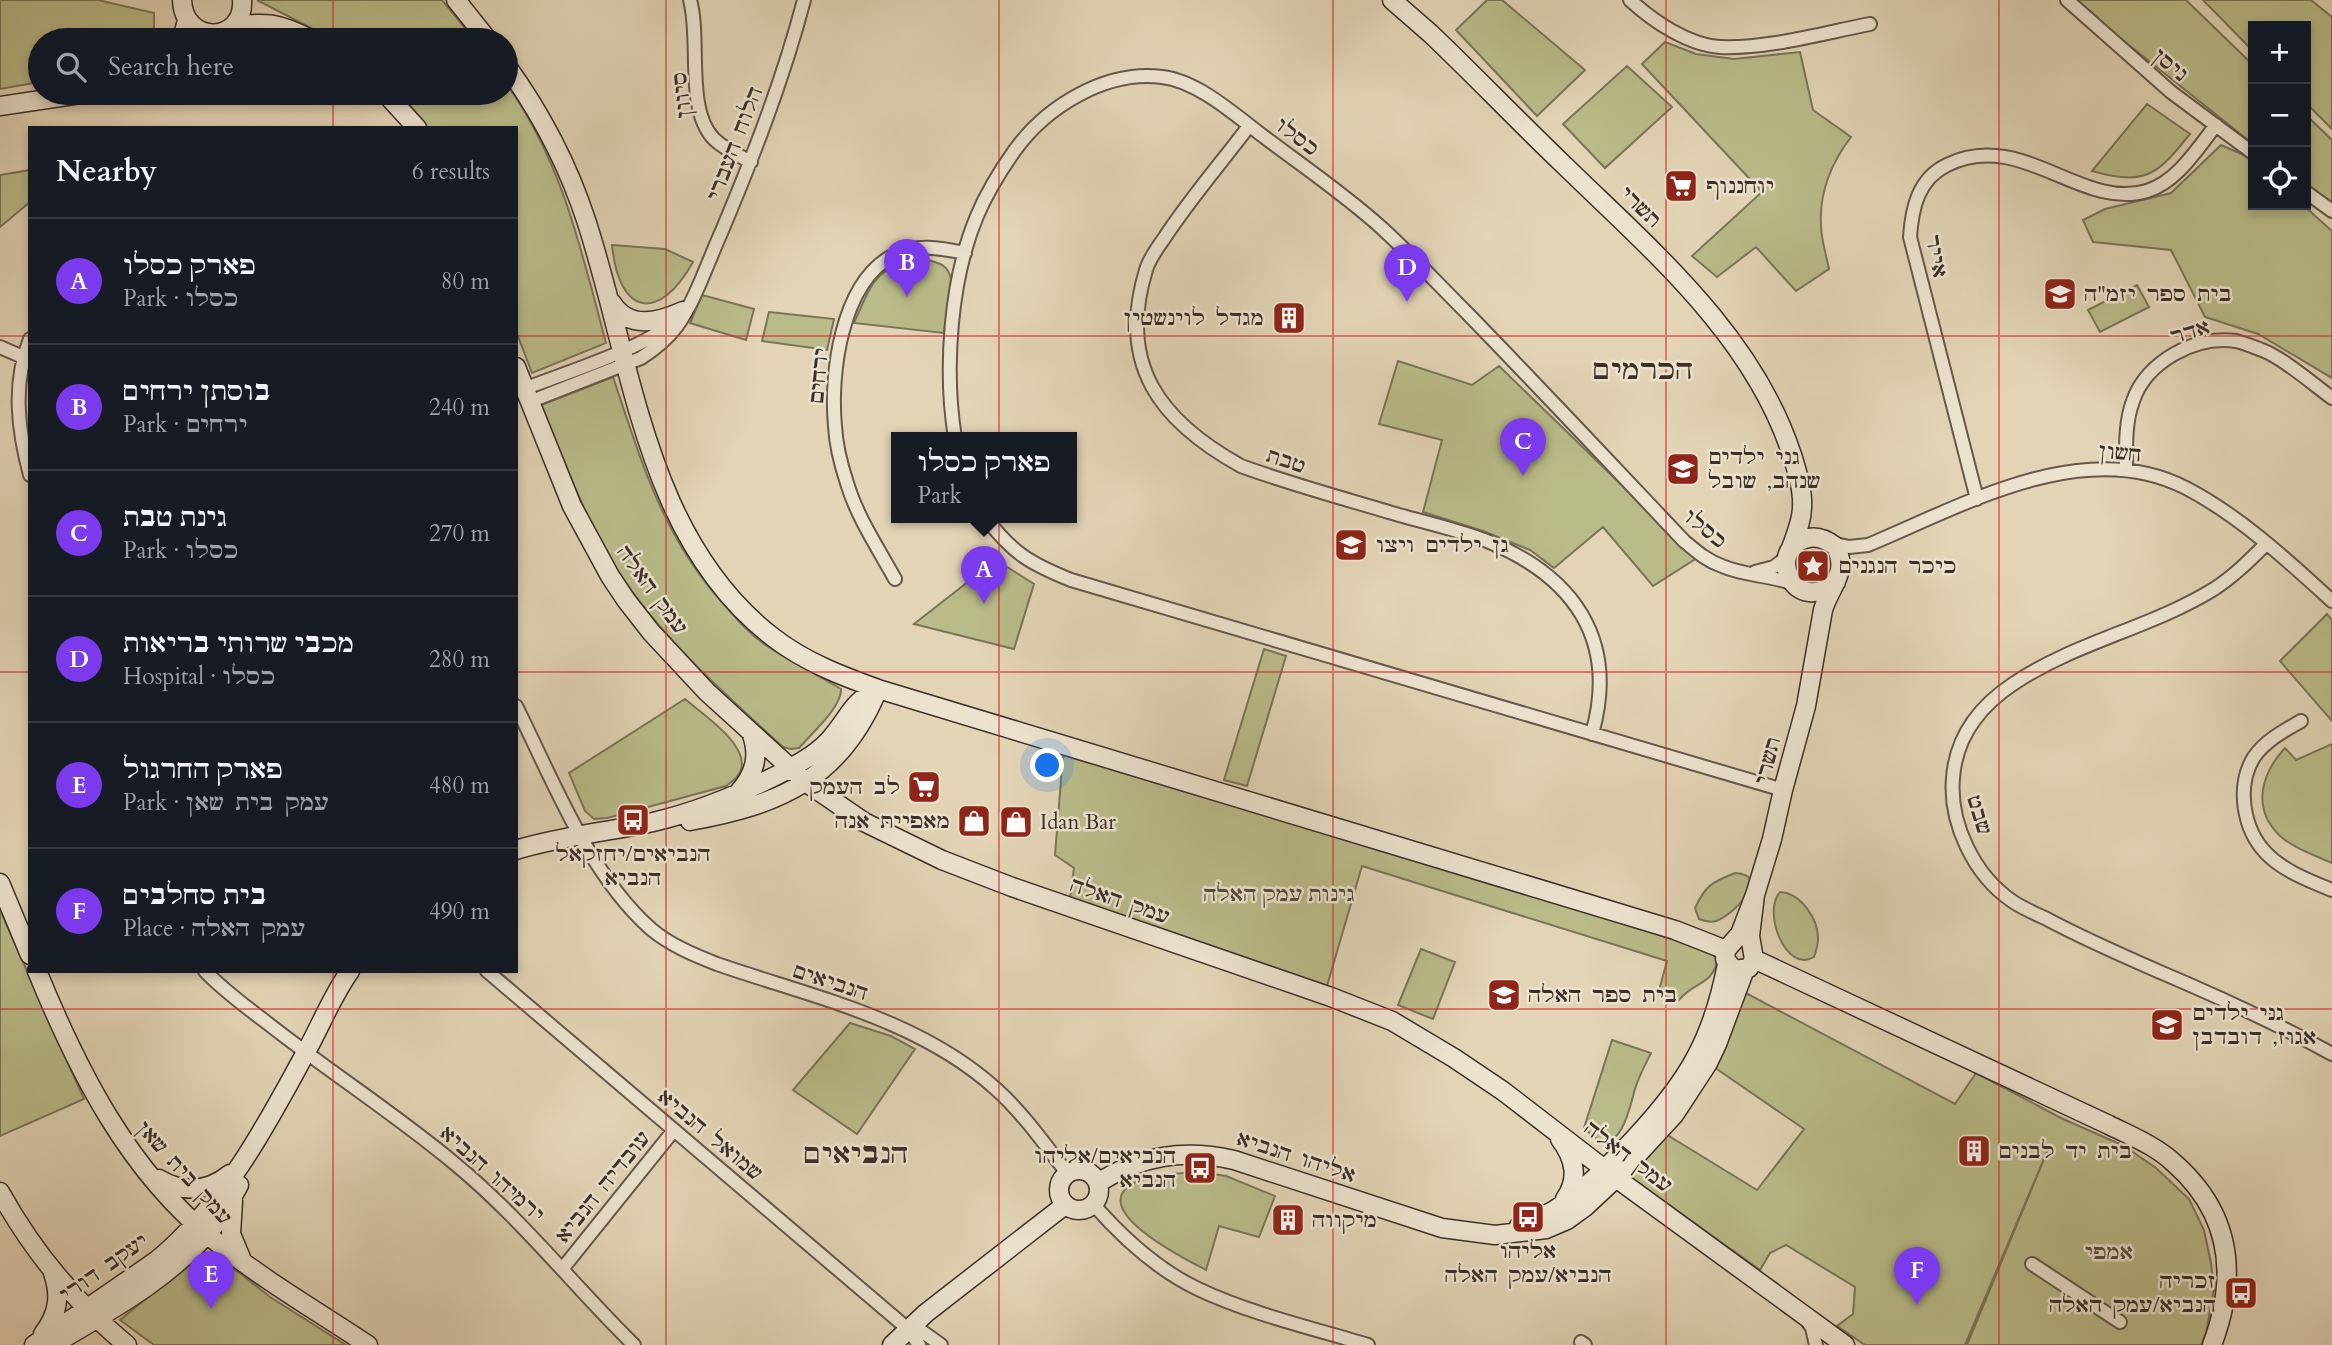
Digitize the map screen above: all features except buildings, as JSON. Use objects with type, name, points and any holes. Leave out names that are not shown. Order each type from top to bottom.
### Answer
[{"type":"street","points":[[226,28],[240,15],[242,0]]},
{"type":"street","points":[[456,0],[478,28]]},
{"type":"street","name":"סיוון","points":[[690,0],[696,35],[699,108],[705,126],[713,138],[751,162]]},
{"type":"street","name":"הלוח העברי","points":[[527,396],[624,357],[654,350],[678,324],[751,162],[777,90],[804,0]]},
{"type":"street","name":"תשרי","points":[[1392,0],[1450,51],[1684,282],[1726,334],[1758,379],[1785,434],[1803,505],[1800,523],[1789,552]]},
{"type":"street","points":[[1630,0],[1673,31],[1719,47],[1776,41],[1870,24]]},
{"type":"street","name":"ניסן","points":[[2067,0],[2171,92],[2248,149]]},
{"type":"street","points":[[180,7],[198,28]]},
{"type":"street","points":[[180,7],[181,28]]},
{"type":"street","points":[[242,28],[264,22],[282,28]]},
{"type":"street","name":"כסלו","points":[[954,432],[950,376],[958,284],[975,220],[996,178],[1024,138],[1054,110],[1091,88],[1118,79],[1165,77],[1210,97],[1385,230],[1512,359],[1684,541],[1703,557],[1737,571],[1772,577],[1797,587]]},
{"type":"street","points":[[518,84],[546,129],[585,218],[651,449],[681,524],[715,579],[755,622],[797,654],[878,689],[1675,930],[1728,952],[1734,970],[1751,959]]},
{"type":"street","points":[[0,106],[28,102]]},
{"type":"street","points":[[396,105],[415,126]]},
{"type":"street","name":"אייר","points":[[1977,499],[1910,237],[1917,196],[1926,180],[1960,158],[1990,155],[2018,160],[2098,189],[2123,195],[2147,191],[2164,183],[2182,168],[2216,125]]},
{"type":"street","name":"טבת","points":[[1249,126],[1174,223],[1146,270],[1136,320],[1136,341],[1150,385],[1188,430],[1212,450],[1241,466],[1484,540],[1536,566],[1562,586],[1577,606],[1596,648],[1600,695],[1592,734]]},
{"type":"street","points":[[2311,196],[2332,211]]},
{"type":"street","name":"ירחים","points":[[895,579],[864,524],[847,485],[835,428],[835,372],[840,344],[847,317],[859,292],[876,269],[892,256],[926,247],[965,253]]},
{"type":"street","points":[[608,298],[617,311],[631,321],[657,320],[688,304]]},
{"type":"street","name":"אדר","points":[[2126,470],[2127,430],[2133,401],[2144,378],[2162,361],[2184,350],[2211,341],[2236,341],[2265,351],[2332,398]]},
{"type":"street","points":[[28,344],[23,357],[18,400],[21,440],[28,467]]},
{"type":"street","points":[[0,347],[23,357]]},
{"type":"street","name":"עמק האלה","points":[[518,372],[572,506],[610,576],[651,632],[682,666],[807,783],[863,822],[942,860],[1392,1021],[1475,1072],[1845,1345]]},
{"type":"street","name":"חשון","points":[[1829,542],[1858,547],[1876,542],[1977,499],[2026,482],[2070,471],[2126,470],[2155,476],[2184,487],[2222,509],[2332,601]]},
{"type":"street","name":"תשרי","points":[[1800,487],[1817,525],[1829,542]]},
{"type":"street","points":[[990,523],[1004,542],[1025,559],[1071,580],[1783,790]]},
{"type":"street","points":[[1808,537],[1818,537],[1829,542],[1840,555],[1842,564],[1837,580],[1827,590],[1818,593],[1797,587],[1786,566],[1789,552],[1799,541],[1808,537]]},
{"type":"street","name":"חשון","points":[[1837,580],[1853,558],[1876,542]]},
{"type":"street","name":"שבט","points":[[2266,544],[2239,571],[2214,589],[2173,611],[2052,662],[2014,683],[1985,706],[1962,738],[1954,766],[1951,794],[1962,838],[1983,873],[2011,900],[2120,955],[2247,1009],[2332,1054]]},
{"type":"street","name":"כסלו","points":[[1737,571],[1752,573],[1774,567],[1789,552]]},
{"type":"street","name":"תשרי","points":[[1610,1173],[1690,1069],[1714,1012],[1728,952],[1740,934],[1772,839],[1806,706],[1827,597],[1837,580]]},
{"type":"street","name":"תשרי","points":[[1797,587],[1811,603],[1818,638]]},
{"type":"street","points":[[518,850],[675,817],[735,796],[818,751],[831,738],[854,705],[878,689]]},
{"type":"street","points":[[603,831],[659,826],[732,813],[788,793],[807,783],[841,751],[866,716],[878,689]]},
{"type":"street","name":"הנביאים","points":[[518,710],[580,835],[615,888],[652,929],[705,959],[868,1014],[937,1046],[997,1090],[1068,1174]]},
{"type":"street","points":[[2301,721],[2271,739],[2254,758],[2246,778],[2245,817],[2252,834],[2267,855],[2301,878],[2332,890]]},
{"type":"street","points":[[735,796],[749,780],[755,764],[755,745],[751,732]]},
{"type":"street","points":[[0,883],[28,950]]},
{"type":"street","name":"תשרי","points":[[1610,1173],[1674,1115],[1708,1063],[1751,959],[1750,936],[1755,895]]},
{"type":"street","points":[[1728,952],[1746,942],[1751,959],[2119,1130],[2173,1162],[2203,1195],[2214,1216],[2227,1253],[2228,1288],[2220,1325],[2212,1345]]},
{"type":"street","name":"עמק בית שאן","points":[[38,973],[89,1086],[122,1139],[149,1172],[201,1229],[242,1261],[368,1345]]},
{"type":"street","name":"ירמיהו הנביא","points":[[207,973],[306,1053],[395,1116],[455,1164],[525,1227],[634,1345]]},
{"type":"street","points":[[201,1229],[258,1139],[349,973]]},
{"type":"street","name":"שמואל הנביא","points":[[489,973],[910,1327]]},
{"type":"street","name":"עובדיה הנביא","points":[[563,1268],[674,1130]]},
{"type":"street","points":[[1554,1130],[1569,1153],[1574,1175],[1571,1190],[1561,1204]]},
{"type":"street","points":[[201,1229],[219,1220],[258,1139]]},
{"type":"street","name":"אליהו הנביא","points":[[1098,1182],[1144,1160],[1184,1153],[1212,1156],[1234,1160],[1442,1228],[1481,1234],[1525,1233],[1546,1229],[1567,1220],[1598,1195],[1610,1173]]},
{"type":"street","points":[[149,1172],[166,1183],[192,1190],[214,1185],[241,1165]]},
{"type":"street","points":[[1085,1171],[1098,1182],[1099,1194],[1094,1205],[1076,1210],[1065,1205],[1059,1189],[1068,1174],[1085,1171]]},
{"type":"street","name":"אליהו הנביא","points":[[1481,1234],[1514,1228],[1534,1220],[1610,1173]]},
{"type":"street","points":[[236,1189],[231,1234],[242,1261]]},
{"type":"street","points":[[1598,1195],[1617,1189],[1632,1190]]},
{"type":"street","points":[[0,1192],[14,1217],[50,1266],[91,1314],[127,1345]]},
{"type":"street","points":[[892,1345],[910,1327],[1065,1205]]},
{"type":"street","points":[[1094,1205],[1125,1238],[1198,1289],[1254,1310],[1368,1345]]},
{"type":"street","name":"יעקב דורי","points":[[34,1345],[165,1272],[201,1229]]},
{"type":"street","points":[[2032,1264],[2120,1322]]},
{"type":"street","points":[[34,1345],[56,1311],[57,1289],[50,1266]]},
{"type":"street","name":"יעקב דורי","points":[[52,1345],[91,1314]]},
{"type":"street","points":[[1804,1316],[1812,1328],[1815,1345]]},
{"type":"street","points":[[2220,1325],[2221,1345]]},
{"type":"street","points":[[910,1327],[919,1345]]},
{"type":"street","points":[[910,1327],[941,1345]]},
{"type":"green space","points":[[0,0],[98,0],[154,13],[154,28],[28,28],[28,84],[0,89]]},
{"type":"green space","points":[[257,0],[442,0],[465,28],[311,28]]},
{"type":"green space","points":[[1487,0],[1502,0],[1585,70],[1537,116],[1456,30]]},
{"type":"green space","points":[[2077,0],[2186,0],[2248,60],[2248,140],[2100,22]]},
{"type":"green space","points":[[2203,0],[2311,0],[2332,17],[2332,129],[2311,108],[2311,21],[2248,21],[2248,46]]},
{"type":"green space","points":[[1665,42],[1696,54],[1734,59],[1800,52],[1813,110],[1851,137],[1828,178],[1822,201],[1821,230],[1829,269],[1796,291],[1756,247],[1717,277],[1692,256],[1762,192],[1642,64]]},
{"type":"green space","points":[[1627,66],[1672,107],[1605,168],[1563,124]]},
{"type":"green space","points":[[518,101],[542,144],[568,208],[606,343],[532,373],[518,336],[518,126],[426,126],[410,105],[518,105]]},
{"type":"green space","points":[[2147,104],[2190,134],[2159,168],[2149,174],[2125,177],[2092,171]]},
{"type":"green space","points":[[2311,120],[2332,140],[2332,204],[2311,188]]},
{"type":"green space","points":[[2221,145],[2248,158],[2248,210],[2309,210],[2332,231],[2332,378],[2258,334],[2205,317],[2171,250],[2093,242],[2083,220],[2105,209],[2171,193]]},
{"type":"green space","points":[[28,170],[28,204],[0,227],[0,175]]},
{"type":"green space","points":[[612,245],[665,249],[693,262],[680,282],[667,295],[654,302],[642,303],[632,298],[623,286],[616,269]]},
{"type":"green space","points":[[927,260],[943,265],[951,279],[944,333],[854,323],[872,286],[887,270],[897,265]]},
{"type":"green space","points":[[2137,285],[2149,307],[2100,332],[2088,310]]},
{"type":"green space","points":[[702,295],[754,309],[746,340],[690,323]]},
{"type":"green space","points":[[769,312],[834,319],[827,350],[762,341]]},
{"type":"green space","points":[[1398,361],[1472,385],[1499,366],[1697,558],[1653,586],[1603,527],[1554,568],[1530,550],[1483,531],[1423,512],[1442,440],[1379,424]]},
{"type":"green space","points":[[613,377],[655,495],[683,550],[701,576],[737,619],[760,641],[841,689],[837,704],[799,748],[783,747],[716,686],[674,642],[635,596],[595,531],[541,405]]},
{"type":"green space","points":[[996,560],[1034,584],[1014,649],[914,624]]},
{"type":"green space","points":[[2327,614],[2332,620],[2332,721],[2280,661]]},
{"type":"green space","points":[[1264,649],[1286,656],[1247,786],[1224,780]]},
{"type":"green space","points":[[685,699],[731,740],[742,760],[739,775],[726,786],[607,818],[594,819],[585,811],[569,773]]},
{"type":"green space","points":[[2332,744],[2332,863],[2297,847],[2279,835],[2265,813],[2263,790],[2270,768],[2285,748],[2296,760]]},
{"type":"green space","name":"גינות עמק האלה","points":[[1063,755],[1697,947],[1718,958],[1716,967],[1707,979],[1679,1000],[1658,994],[1667,961],[1362,866],[1327,986],[1070,898],[1074,868],[1055,855]]},
{"type":"green space","points":[[1735,873],[1746,875],[1751,881],[1746,896],[1739,905],[1716,921],[1699,919],[1695,908],[1702,895],[1715,882]]},
{"type":"green space","points":[[1780,892],[1802,902],[1812,916],[1818,932],[1814,957],[1804,960],[1794,957],[1780,938],[1774,913],[1775,901]]},
{"type":"green space","points":[[0,910],[84,1099],[0,1136]]},
{"type":"green space","points":[[1421,949],[1455,962],[1433,1019],[1398,1005]]},
{"type":"green space","name":"אמפי","points":[[1742,991],[1955,1104],[1976,1073],[2061,1118],[2124,1146],[2156,1168],[2189,1199],[2204,1230],[2214,1290],[2206,1333],[2201,1345],[1967,1345],[2049,1147],[1965,1345],[1865,1345],[1837,1326],[1853,1314],[1855,1287],[1786,1245],[1770,1253],[1760,1270],[1622,1171],[1664,1133],[1757,1190],[1804,1129],[1708,1063]]},
{"type":"green space","points":[[850,1023],[891,1036],[915,1049],[857,1134],[793,1090]]},
{"type":"green space","points":[[1612,1040],[1651,1053],[1638,1080],[1624,1124],[1613,1139],[1606,1141],[1597,1139],[1584,1128]]},
{"type":"green space","points":[[1201,1172],[1226,1176],[1275,1196],[1259,1237],[1219,1226],[1206,1270],[1176,1254],[1139,1228],[1126,1214],[1120,1201],[1126,1188],[1146,1178]]},
{"type":"green space","points":[[204,1252],[346,1345],[154,1345],[120,1320]]},
{"type":"place","name":"יוחננוף","points":[[1681,186]]},
{"type":"place","name":"בית ספר יזמ\"ה","points":[[2060,294]]},
{"type":"place","name":"בוסתן ירחים","points":[[907,297]]},
{"type":"place","name":"מכבי שרותי בריאות","points":[[1407,302]]},
{"type":"place","name":"מגדל לוינשטין","points":[[1289,318]]},
{"type":"place","name":"גני ילדים שנהב, שובל","points":[[1683,469]]},
{"type":"place","name":"גינת טבת","points":[[1523,476]]},
{"type":"place","name":"גן ילדים ויצו","points":[[1351,545]]},
{"type":"place","name":"כיכר הנגנים","points":[[1813,566]]},
{"type":"place","name":"פארק כסלו","points":[[984,604]]},
{"type":"place","name":"לב העמק","points":[[924,787]]},
{"type":"place","name":"הנביאים/יחזקאל הנביא","points":[[633,820]]},
{"type":"place","name":"מאפיית אנה","points":[[974,821]]},
{"type":"place","name":"Idan Bar","points":[[1016,822]]},
{"type":"place","name":"בית ספר האלה","points":[[1504,995]]},
{"type":"place","name":"גני ילדים אגוז, דובדבן","points":[[2167,1025]]},
{"type":"place","name":"בית יד לבנים","points":[[1974,1151]]},
{"type":"place","name":"הנביאים/אליהו הנביא","points":[[1200,1168]]},
{"type":"place","name":"אליהו הנביא/עמק האלה","points":[[1528,1217]]},
{"type":"place","name":"מיקווה","points":[[1288,1220]]},
{"type":"place","name":"זכריה הנביא/עמק האלה","points":[[2241,1293]]},
{"type":"place","name":"בית סחלבים","points":[[1917,1305]]},
{"type":"place","name":"פארק החרגול","points":[[211,1309]]},
{"type":"district","name":"הכרמים","points":[[1643,370]]},
{"type":"district","name":"הנביאים","points":[[856,1154]]}]
